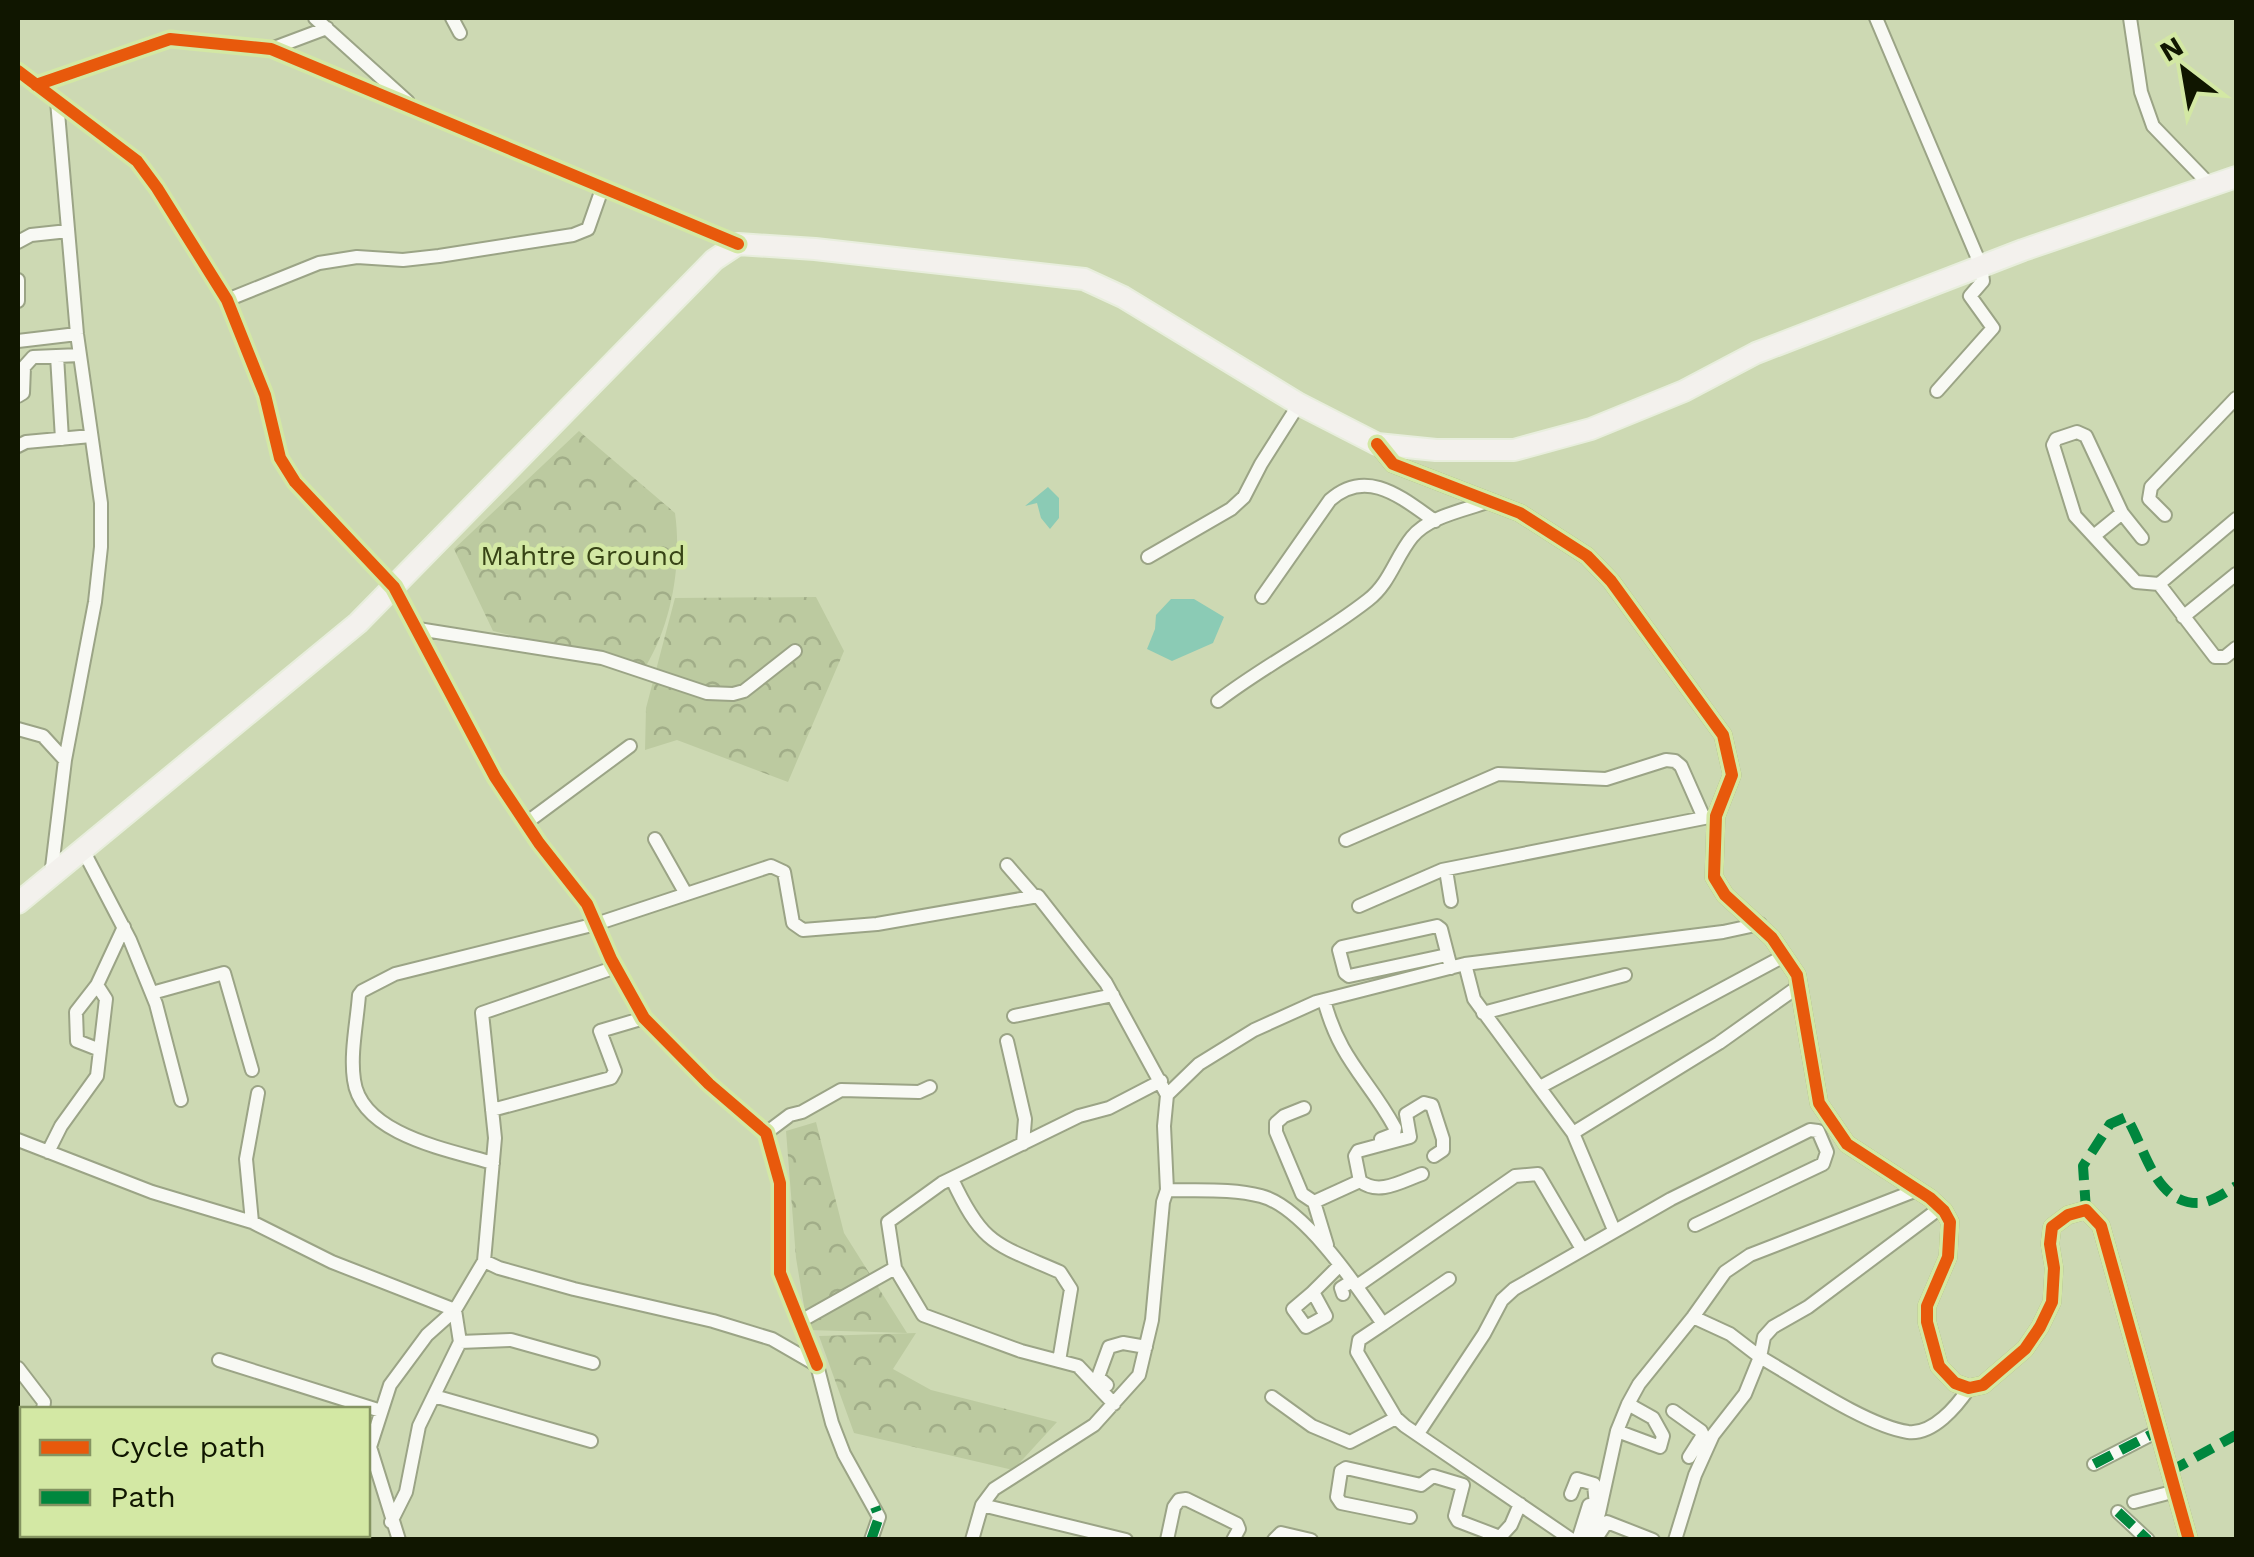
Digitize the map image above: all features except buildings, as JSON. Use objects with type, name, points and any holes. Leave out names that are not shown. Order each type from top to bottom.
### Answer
[{"type":"main road","points":[[18,903],[358,623],[714,260],[738,244],[1084,279],[1123,298],[1299,404],[1377,444],[1436,450],[1514,450],[1591,429],[1684,391],[1756,353],[1981,266],[2236,177]]},
{"type":"street","points":[[315,18],[413,108]]},
{"type":"street","points":[[452,18],[460,34]]},
{"type":"street","points":[[1876,18],[1981,266],[1983,281],[1970,296],[1993,328],[1936,391]]},
{"type":"street","points":[[2130,18],[2141,92],[2152,126],[2212,187]]},
{"type":"street","points":[[271,48],[327,28]]},
{"type":"street","points":[[36,85],[170,39],[271,48],[738,244]]},
{"type":"street","points":[[18,71],[137,161],[228,300],[265,395],[280,458],[294,482],[394,588],[496,778],[587,904],[644,1018],[709,1084],[766,1133],[780,1183],[780,1273],[817,1365],[844,1454],[879,1517],[871,1540]]},
{"type":"street","points":[[50,876],[65,760],[96,602],[101,547],[101,504],[77,334],[57,101]]},
{"type":"street","points":[[228,300],[319,263],[440,256],[573,235],[588,229],[602,189]]},
{"type":"street","points":[[18,242],[31,235],[68,231]]},
{"type":"street","points":[[18,280],[18,301]]},
{"type":"street","points":[[18,341],[77,334]]},
{"type":"street","points":[[18,396],[23,393],[24,367],[33,357],[80,355]]},
{"type":"street","points":[[57,356],[62,439]]},
{"type":"street","points":[[2165,515],[2149,499],[2151,487],[2236,398]]},
{"type":"street","points":[[1148,556],[1231,510],[1244,497],[1299,404]]},
{"type":"street","points":[[2142,538],[2122,513],[2086,436],[2077,432],[2056,439],[2053,445],[2072,511],[2136,582],[2159,584],[2236,519]]},
{"type":"street","points":[[18,446],[91,436]]},
{"type":"street","points":[[1377,444],[1393,464],[1520,512],[1587,556],[1611,582],[1723,736],[1732,775],[1710,817]]},
{"type":"street","points":[[1262,597],[1341,490],[1357,484],[1397,494],[1436,521]]},
{"type":"street","points":[[1218,701],[1263,666],[1367,601],[1382,588],[1411,538],[1436,521],[1490,501]]},
{"type":"street","points":[[2095,534],[2122,513]]},
{"type":"street","points":[[2183,616],[2236,574]]},
{"type":"street","points":[[2159,584],[2218,658],[2236,648]]},
{"type":"street","points":[[418,629],[602,658],[707,692],[733,694],[795,652]]},
{"type":"street","points":[[18,729],[43,736],[65,760]]},
{"type":"street","points":[[526,823],[630,746]]},
{"type":"street","points":[[1346,840],[1498,774],[1606,779],[1666,760],[1682,766],[1710,817],[1714,876],[1725,895],[1760,924],[1797,976],[1819,1103],[1848,1144],[1918,1190],[1950,1222],[1948,1257],[1927,1306],[1926,1322],[1939,1366],[1956,1383],[1969,1388],[1983,1385],[2002,1372],[2025,1349],[2052,1302],[2052,1227],[2068,1214],[2086,1210],[2101,1226],[2108,1246],[2190,1540]]},
{"type":"street","points":[[1359,906],[1446,870],[1710,817]]},
{"type":"street","points":[[654,839],[686,894]]},
{"type":"street","points":[[83,850],[124,928],[152,993],[182,1100]]},
{"type":"street","points":[[972,1540],[982,1505],[994,1489],[1094,1425],[1139,1375],[1152,1320],[1167,1190],[1167,1095],[1161,1081],[1113,995],[1042,900],[1007,865]]},
{"type":"street","points":[[493,1163],[399,1134],[375,1116],[354,1083],[358,995],[369,985],[395,974],[596,924],[770,866],[784,872],[794,927],[803,930],[877,924],[1034,896]]},
{"type":"street","points":[[1446,870],[1451,901]]},
{"type":"street","points":[[1614,1230],[1572,1132],[1483,1014],[1454,962],[1441,929],[1436,926],[1342,946],[1339,950],[1349,976],[1454,962],[1724,932],[1760,924]]},
{"type":"street","points":[[100,1050],[77,1041],[76,1012],[97,985],[124,928]]},
{"type":"street","points":[[1540,1087],[1784,956]]},
{"type":"street","points":[[1167,1095],[1198,1064],[1254,1030],[1324,1000],[1454,962]]},
{"type":"street","points":[[400,1540],[370,1446],[390,1385],[418,1347],[455,1310],[484,1261],[495,1138],[482,1012],[616,967]]},
{"type":"street","points":[[152,993],[224,973],[252,1070]]},
{"type":"street","points":[[1483,1014],[1626,975]]},
{"type":"street","points":[[48,1152],[96,1076],[106,1000],[97,985]]},
{"type":"street","points":[[1572,1132],[1719,1044],[1799,986]]},
{"type":"street","points":[[1014,1016],[1113,995]]},
{"type":"street","points":[[1324,1000],[1333,1033],[1350,1064],[1395,1128],[1394,1134],[1358,1147]]},
{"type":"street","points":[[492,1110],[611,1078],[615,1071],[600,1031],[644,1018]]},
{"type":"street","points":[[1007,1040],[1025,1119],[1023,1144]]},
{"type":"street","points":[[1116,1401],[1078,1366],[1021,1352],[923,1315],[894,1268],[888,1222],[952,1179],[1079,1116],[1109,1108],[1161,1081]]},
{"type":"street","points":[[766,1133],[790,1115],[841,1090],[919,1092],[930,1087]]},
{"type":"street","points":[[252,1222],[246,1160],[258,1093]]},
{"type":"street","points":[[1422,1174],[1377,1189],[1369,1188],[1360,1181],[1355,1156],[1358,1151],[1410,1137],[1406,1114],[1424,1103],[1432,1105],[1443,1140],[1442,1150],[1434,1156]]},
{"type":"street","points":[[1304,1108],[1284,1116],[1276,1124],[1276,1132],[1302,1194],[1314,1202],[1328,1247],[1383,1324]]},
{"type":"street","points":[[1419,1432],[1502,1300],[1514,1288],[1614,1230],[1810,1130],[1818,1132],[1827,1152],[1822,1164],[1695,1225]]},
{"type":"street","points":[[18,1140],[152,1192],[252,1222],[332,1262],[455,1310]]},
{"type":"street","points":[[1343,1294],[1341,1288],[1515,1176],[1524,1174],[1538,1174],[1582,1249]]},
{"type":"street","points":[[952,1179],[983,1234],[1066,1278],[1071,1289],[1058,1361]]},
{"type":"street","points":[[1314,1202],[1360,1181]]},
{"type":"street","points":[[1167,1190],[1260,1196],[1284,1209],[1328,1247]]},
{"type":"street","points":[[1449,1278],[1356,1344],[1365,1366],[1396,1418],[1575,1540],[1594,1509],[1617,1431],[1639,1384],[1725,1272],[1740,1260],[1918,1190]]},
{"type":"street","points":[[1690,1457],[1714,1436],[1745,1394],[1764,1337],[1773,1327],[1808,1307],[1940,1208]]},
{"type":"street","points":[[484,1261],[574,1289],[713,1321],[772,1339],[817,1365]]},
{"type":"street","points":[[1314,1292],[1339,1266]]},
{"type":"street","points":[[800,1322],[894,1268]]},
{"type":"street","points":[[392,1522],[406,1492],[420,1426],[460,1342],[455,1310]]},
{"type":"street","points":[[1694,1317],[1730,1334],[1760,1357],[1855,1412],[1909,1432],[1926,1429],[1957,1406],[1969,1388]]},
{"type":"street","points":[[460,1342],[511,1340],[593,1363]]},
{"type":"street","points":[[1116,1401],[1116,1391],[1098,1377],[1109,1347],[1123,1343],[1146,1347]]},
{"type":"street","points":[[218,1360],[369,1407]]},
{"type":"street","points":[[18,1368],[44,1407]]},
{"type":"street","points":[[434,1396],[591,1441]]},
{"type":"street","points":[[1272,1397],[1312,1426],[1350,1442],[1396,1418]]},
{"type":"street","points":[[1617,1431],[1660,1447],[1663,1436],[1654,1418],[1628,1404]]},
{"type":"street","points":[[370,1407],[382,1411]]},
{"type":"street","points":[[1673,1411],[1703,1435],[1690,1457],[1676,1540]]},
{"type":"street","points":[[2094,1464],[2158,1431]]},
{"type":"street","points":[[1410,1518],[1341,1503],[1337,1497],[1341,1471],[1346,1468],[1421,1485],[1433,1476],[1445,1450]]},
{"type":"street","points":[[1474,1470],[1462,1485],[1455,1516],[1458,1521],[1500,1538],[1512,1525],[1520,1504]]},
{"type":"street","points":[[1433,1476],[1462,1485]]},
{"type":"street","points":[[1570,1494],[1577,1479],[1594,1484],[1593,1540]]},
{"type":"street","points":[[2134,1502],[2176,1491]]},
{"type":"street","points":[[1167,1540],[1174,1506],[1186,1499],[1237,1524],[1240,1529],[1233,1540]]},
{"type":"street","points":[[982,1505],[1126,1540]]},
{"type":"street","points":[[2118,1512],[2148,1540]]},
{"type":"street","points":[[1593,1540],[1607,1522],[1653,1540]]},
{"type":"street","points":[[1274,1540],[1281,1533],[1311,1540]]},
{"type":"green space","name":"Mahtre Ground","points":[[579,431],[675,513],[673,592],[662,631],[646,666],[493,631],[454,549]]},
{"type":"green space","points":[[816,597],[844,651],[788,782],[677,740],[645,750],[646,708],[675,598]]},
{"type":"green space","points":[[816,1122],[844,1233],[907,1333],[808,1330],[796,1258],[786,1131]]},
{"type":"green space","points":[[916,1333],[893,1369],[931,1390],[1057,1422],[1013,1470],[854,1433],[819,1336]]},
{"type":"shaded area","points":[[1048,487],[1059,498],[1059,518],[1050,529],[1041,518],[1037,503],[1025,506]]},
{"type":"shaded area","points":[[1171,599],[1194,599],[1224,617],[1213,643],[1172,661],[1147,649],[1156,615]]},
{"type":"marked path","points":[[2086,1210],[2083,1166],[2110,1124],[2126,1117],[2153,1172],[2172,1194],[2200,1203],[2236,1186]]},
{"type":"marked path","points":[[2094,1464],[2158,1431]]},
{"type":"marked path","points":[[2169,1472],[2236,1435]]},
{"type":"marked path","points":[[871,1540],[879,1517],[875,1507]]},
{"type":"marked path","points":[[2118,1512],[2148,1540]]},
{"type":"cycle path","points":[[36,85],[170,39],[271,49],[738,244]]},
{"type":"cycle path","points":[[18,71],[137,161],[157,188],[227,300],[265,395],[280,458],[295,482],[394,587],[495,777],[539,843],[587,904],[611,959],[644,1018],[709,1084],[766,1133],[780,1183],[780,1273],[817,1365]]},
{"type":"cycle path","points":[[1377,444],[1393,464],[1520,513],[1587,556],[1611,581],[1723,735],[1732,775],[1716,816],[1714,877],[1725,895],[1772,938],[1797,975],[1819,1103],[1847,1144],[1930,1198],[1950,1222],[1948,1257],[1927,1306],[1927,1322],[1939,1366],[1955,1383],[1969,1388],[1983,1385],[2025,1349],[2040,1327],[2052,1302],[2052,1227],[2068,1215],[2086,1210],[2101,1226],[2189,1540]]}]
